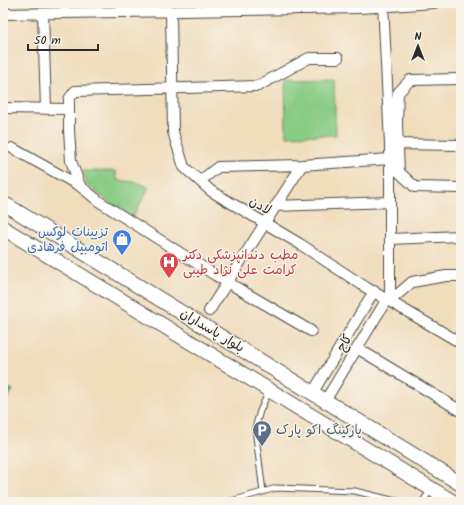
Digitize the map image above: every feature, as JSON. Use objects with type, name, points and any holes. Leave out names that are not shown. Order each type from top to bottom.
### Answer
[{"type":"main road","name":"بلوار پاسداران","points":[[3,203],[461,484]]},
{"type":"main road","points":[[28,243],[40,225]]},
{"type":"main road","name":"بلوار پاسداران","points":[[3,228],[453,502]]},
{"type":"main road","points":[[410,476],[420,459]]},
{"type":"street","points":[[3,14],[43,14],[100,8],[171,12],[234,7],[434,3]]},
{"type":"street","points":[[383,5],[390,159],[394,172],[415,187],[461,188]]},
{"type":"street","name":"لادن","points":[[171,12],[173,132],[184,167],[211,191],[461,343]]},
{"type":"street","points":[[43,14],[46,109]]},
{"type":"street","points":[[80,186],[71,161],[69,130],[69,99],[75,91],[258,86],[309,58],[338,58]]},
{"type":"street","points":[[388,300],[390,202],[398,144],[398,93],[410,80],[461,79]]},
{"type":"street","points":[[387,88],[403,88]]},
{"type":"street","points":[[3,108],[69,109]]},
{"type":"street","points":[[398,144],[461,145]]},
{"type":"street","points":[[12,148],[80,186],[100,202],[228,283],[311,331]]},
{"type":"street","points":[[200,181],[218,167],[302,165],[390,159]]},
{"type":"street","points":[[209,311],[302,165]]},
{"type":"street","points":[[275,206],[390,202]]},
{"type":"street","points":[[390,239],[461,236]]},
{"type":"street","points":[[388,300],[412,282],[446,276],[461,276]]},
{"type":"street","name":"کاج","points":[[313,392],[374,291]]},
{"type":"street","name":"کاج","points":[[325,401],[388,300]]},
{"type":"street","points":[[358,348],[461,412]]},
{"type":"lane","points":[[263,492],[255,428],[260,411],[270,390]]},
{"type":"lane","points":[[228,502],[276,488],[355,491],[400,502]]},
{"type":"lane","points":[[422,502],[432,489]]},
{"type":"green space","points":[[334,79],[336,135],[286,136],[285,80]]},
{"type":"green space","points":[[83,171],[116,171],[117,180],[138,183],[149,188],[133,217],[116,207],[87,185]]},
{"type":"green space","points":[[3,384],[13,390],[3,406]]},
{"type":"place","name":"تزیینات لوکس اتومبیل فرهادی","points":[[122,256]]},
{"type":"place","name":"مطب دندانپزشکی دکتر کرامت علی نژاد طیبی","points":[[169,279]]},
{"type":"place","name":"پارکینگ اکو پارک","points":[[262,447]]}]
